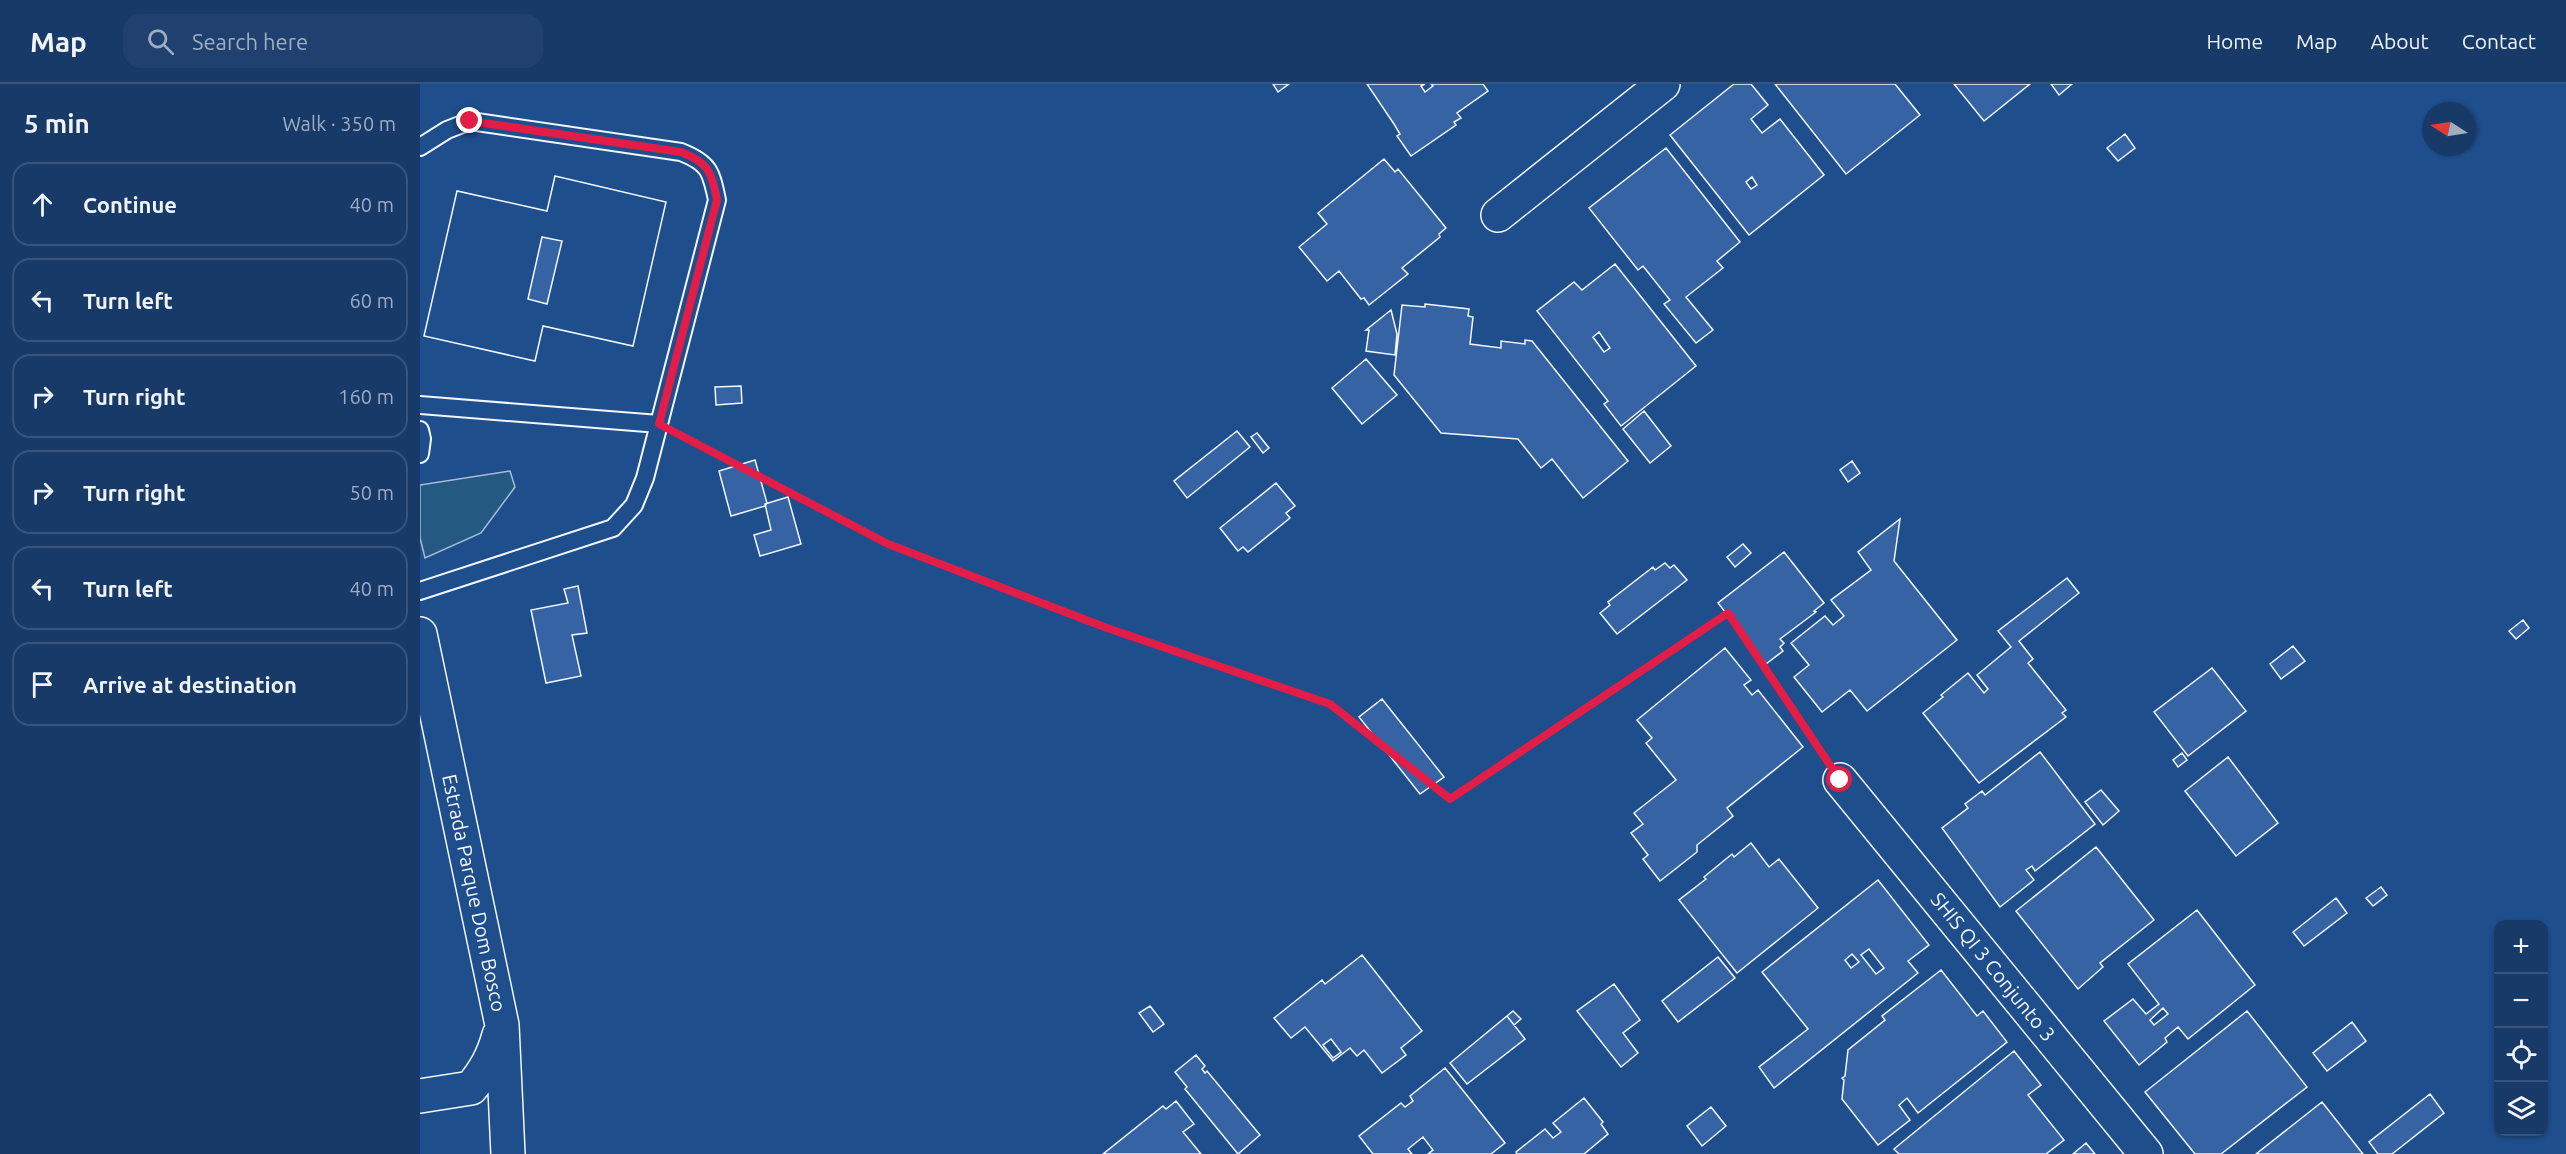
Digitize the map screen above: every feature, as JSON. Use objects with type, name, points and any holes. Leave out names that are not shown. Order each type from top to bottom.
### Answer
[{"type":"street","points":[[1498,215],[1663,84]]},
{"type":"street","name":"Estrada Parque Dom Bosco","points":[[420,634],[502,1025],[508,1154]]},
{"type":"street","name":"SHIS QI 3 Conjunto 3","points":[[1840,780],[2146,1154]]},
{"type":"street","points":[[420,1095],[471,1088],[485,1071],[494,1054],[502,1025]]},
{"type":"lane","points":[[420,147],[447,130],[470,121],[681,152],[701,160],[713,178],[717,200],[645,478],[634,505],[613,528],[420,591]]},
{"type":"lane","points":[[420,405],[659,424]]},
{"type":"lane","points":[[420,430],[422,439],[420,454]]},
{"type":"path","points":[[659,424],[888,544],[1107,628],[1330,704],[1450,799],[1728,613],[1840,780]]},
{"type":"shaded area","points":[[510,471],[515,487],[481,533],[425,558],[420,538],[420,485]]},
{"type":"building","points":[[1273,84],[1289,84],[1278,92]]},
{"type":"building","points":[[1367,84],[1425,84],[1421,86],[1425,92],[1433,86],[1431,84],[1483,84],[1488,91],[1457,113],[1461,118],[1454,122],[1456,125],[1411,156],[1397,136],[1400,134],[1394,124]]},
{"type":"building","points":[[1734,84],[1751,84],[1768,105],[1751,119],[1762,133],[1780,119],[1824,175],[1749,235],[1670,135]],"holes":[[[1752,177],[1757,185],[1751,189],[1746,182]]]},
{"type":"building","points":[[1775,84],[1895,84],[1920,115],[1846,174]]},
{"type":"building","points":[[1954,84],[2030,84],[1984,121]]},
{"type":"building","points":[[2051,84],[2072,84],[2059,95]]},
{"type":"building","points":[[2125,134],[2135,148],[2118,161],[2107,148]]},
{"type":"building","points":[[1666,148],[1740,242],[1717,261],[1723,268],[1686,297],[1713,330],[1696,343],[1664,304],[1670,300],[1643,266],[1638,270],[1589,208]]},
{"type":"building","points":[[1384,159],[1395,172],[1398,169],[1446,228],[1439,234],[1440,237],[1402,268],[1408,274],[1369,305],[1364,298],[1361,299],[1339,271],[1327,281],[1299,247],[1327,224],[1318,213]]},
{"type":"building","points":[[555,176],[666,202],[633,346],[543,326],[535,361],[424,336],[457,191],[547,211]],"holes":[[[542,237],[562,241],[547,304],[528,299]]]},
{"type":"building","points":[[555,176],[666,202],[633,346],[543,326],[535,361],[424,336],[457,191],[547,211]]},
{"type":"building","points":[[1615,264],[1696,366],[1621,426],[1604,404],[1608,401],[1537,311],[1574,282],[1582,290]],"holes":[[[1599,332],[1610,348],[1604,352],[1593,337]]]},
{"type":"building","points":[[1425,304],[1469,309],[1468,316],[1473,317],[1470,344],[1501,348],[1501,341],[1525,344],[1525,340],[1532,341],[1628,461],[1583,498],[1552,459],[1541,468],[1518,439],[1441,433],[1394,375],[1402,305],[1425,307]]},
{"type":"building","points":[[1391,310],[1397,334],[1395,355],[1366,351],[1369,330],[1366,330]]},
{"type":"building","points":[[1366,359],[1397,395],[1362,424],[1332,388]]},
{"type":"building","points":[[741,386],[742,403],[716,405],[715,387]]},
{"type":"building","points":[[1644,411],[1671,446],[1650,463],[1623,429]]},
{"type":"building","points":[[1237,431],[1250,447],[1187,498],[1174,481]]},
{"type":"building","points":[[1257,433],[1269,448],[1263,453],[1251,437]]},
{"type":"building","points":[[755,460],[767,503],[765,506],[731,516],[719,471]]},
{"type":"building","points":[[1852,461],[1860,473],[1848,482],[1840,470]]},
{"type":"building","points":[[1276,483],[1295,506],[1286,513],[1290,518],[1248,552],[1243,547],[1238,551],[1220,528]]},
{"type":"building","points":[[788,497],[801,544],[760,556],[754,535],[771,530],[765,504]]},
{"type":"building","points":[[1900,519],[1894,561],[1957,640],[1867,711],[1850,690],[1822,712],[1794,677],[1809,665],[1791,643],[1825,616],[1833,625],[1844,616],[1831,600],[1871,570],[1858,552]]},
{"type":"building","points":[[1743,544],[1751,553],[1735,567],[1727,557]]},
{"type":"building","points":[[1784,552],[1824,603],[1814,611],[1816,612],[1780,639],[1784,643],[1780,647],[1783,651],[1766,664],[1718,603]]},
{"type":"building","points":[[1665,563],[1670,568],[1674,565],[1687,580],[1617,634],[1600,613],[1610,605],[1608,602],[1653,567],[1655,570]]},
{"type":"building","points":[[2067,578],[2079,593],[2019,641],[2033,659],[2028,663],[2066,710],[2062,713],[2066,717],[1979,783],[1923,713],[1968,673],[1984,693],[1988,689],[1977,675],[2011,647],[1998,631]]},
{"type":"building","points":[[578,586],[587,633],[572,635],[581,676],[546,683],[531,610],[568,603],[564,589]]},
{"type":"building","points":[[2523,620],[2529,628],[2516,639],[2509,631]]},
{"type":"building","points":[[2293,646],[2305,661],[2281,679],[2270,664]]},
{"type":"building","points":[[1725,648],[1751,680],[1744,685],[1752,695],[1758,690],[1803,747],[1727,808],[1733,816],[1697,845],[1697,852],[1660,881],[1643,859],[1648,855],[1631,833],[1643,824],[1634,813],[1676,780],[1646,743],[1652,738],[1637,720]]},
{"type":"building","points":[[2212,668],[2246,711],[2188,756],[2154,712]]},
{"type":"building","points":[[1382,699],[1444,777],[1420,794],[1359,717]]},
{"type":"building","points":[[2040,752],[2095,824],[2035,871],[2032,866],[2026,870],[2034,880],[2000,907],[1942,828],[1968,808],[1965,804],[1982,791],[1985,795]]},
{"type":"building","points":[[2182,753],[2187,760],[2178,767],[2173,760]]},
{"type":"building","points":[[2228,757],[2278,823],[2236,856],[2185,791]]},
{"type":"building","points":[[2101,790],[2119,811],[2103,825],[2085,802]]},
{"type":"building","points":[[1751,843],[1769,867],[1779,859],[1818,908],[1737,973],[1679,900],[1706,879],[1704,877],[1732,854],[1734,857]]},
{"type":"building","points":[[2096,847],[2154,920],[2100,963],[2103,967],[2078,989],[2016,911]]},
{"type":"building","points":[[1878,880],[1929,945],[1908,961],[1918,973],[1774,1088],[1759,1067],[1808,1029],[1762,972]],"holes":[[[1869,949],[1884,968],[1876,974],[1861,955]],[[1852,954],[1859,962],[1851,968],[1845,960]]]},
{"type":"building","points":[[2381,887],[2387,895],[2373,906],[2366,898]]},
{"type":"building","points":[[2336,898],[2347,913],[2304,946],[2293,932]]},
{"type":"building","points":[[2197,910],[2255,985],[2188,1039],[2178,1027],[2165,1038],[2167,1042],[2139,1065],[2104,1021],[2133,999],[2146,1014],[2159,1004],[2128,964]],"holes":[[[2163,1008],[2168,1014],[2154,1025],[2150,1020]]]},
{"type":"building","points":[[1362,955],[1422,1031],[1401,1048],[1406,1055],[1382,1073],[1364,1050],[1357,1056],[1350,1048],[1333,1061],[1305,1027],[1291,1038],[1274,1018],[1322,980],[1325,984]],"holes":[[[1331,1039],[1341,1052],[1333,1058],[1323,1045]]]},
{"type":"building","points":[[1718,957],[1735,978],[1678,1022],[1662,1001]]},
{"type":"building","points":[[1941,970],[1977,1016],[1983,1011],[2007,1042],[1918,1113],[1907,1098],[1899,1105],[1910,1120],[1878,1145],[1842,1099],[1844,1080],[1842,1078],[1845,1076],[1848,1050],[1885,1020],[1882,1016]]},
{"type":"building","points":[[1614,984],[1640,1020],[1623,1033],[1638,1053],[1621,1067],[1577,1011]]},
{"type":"building","points":[[1150,1006],[1164,1024],[1153,1032],[1139,1013]]},
{"type":"building","points":[[1513,1011],[1521,1019],[1514,1025],[1507,1016]]},
{"type":"building","points":[[2247,1011],[2307,1087],[2221,1154],[2195,1154],[2145,1092]]},
{"type":"building","points":[[1507,1016],[1525,1039],[1467,1084],[1450,1063]]},
{"type":"building","points":[[2352,1022],[2366,1041],[2327,1071],[2313,1053]]},
{"type":"building","points":[[2014,1051],[2041,1085],[2028,1095],[2064,1140],[2046,1154],[1899,1154],[1894,1149],[1900,1144]]},
{"type":"building","points":[[1196,1055],[1205,1066],[1202,1069],[1205,1073],[1207,1071],[1260,1135],[1238,1154],[1185,1089],[1187,1087],[1175,1072]]},
{"type":"building","points":[[1445,1068],[1505,1143],[1491,1154],[1428,1154],[1433,1150],[1423,1137],[1408,1149],[1412,1154],[1373,1154],[1359,1136],[1401,1103],[1405,1107],[1413,1101],[1410,1096]]},
{"type":"building","points":[[2430,1094],[2444,1113],[2392,1154],[2378,1154],[2369,1142]]},
{"type":"building","points":[[1584,1098],[1603,1122],[1601,1124],[1608,1134],[1584,1154],[1517,1154],[1516,1152],[1545,1129],[1553,1138],[1561,1132],[1553,1123]]},
{"type":"building","points":[[1176,1101],[1194,1124],[1183,1132],[1201,1154],[1103,1154],[1163,1106],[1166,1109]]},
{"type":"building","points":[[2322,1102],[2363,1154],[2256,1154]]},
{"type":"building","points":[[1711,1107],[1726,1126],[1702,1146],[1687,1126]]},
{"type":"building","points":[[2086,1143],[2095,1154],[2073,1154]]},
{"type":"route","points":[[470,121],[681,152],[701,160],[713,178],[717,200],[659,424],[888,544],[1107,628],[1330,704],[1450,799],[1728,613],[1840,780]]}]
